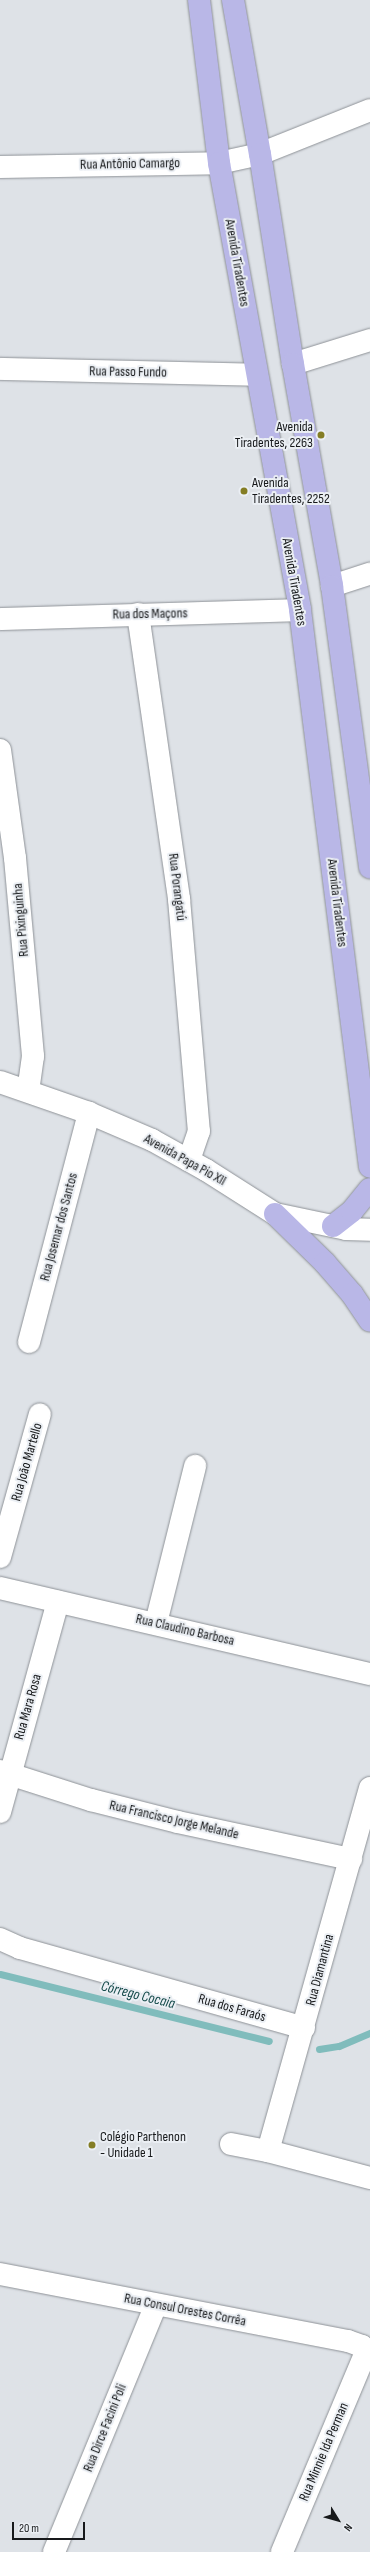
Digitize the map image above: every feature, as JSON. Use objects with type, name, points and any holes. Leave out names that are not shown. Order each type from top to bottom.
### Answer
[{"type":"main road","name":"Avenida Tiradentes","points":[[199,0],[219,163],[256,375],[300,610],[370,1167]]},
{"type":"main road","points":[[233,0],[260,154],[293,364],[332,586],[367,819],[370,867]]},
{"type":"main road","points":[[333,1226],[352,1211],[370,1189]]},
{"type":"main road","points":[[275,1214],[325,1263],[352,1294],[370,1321]]},
{"type":"street","name":"Rua Antônio Camargo","points":[[0,167],[219,163],[260,154],[370,110]]},
{"type":"street","points":[[293,364],[370,340]]},
{"type":"street","name":"Rua Passo Fundo","points":[[0,369],[256,375]]},
{"type":"street","points":[[332,586],[370,574]]},
{"type":"street","name":"Rua dos Maçons","points":[[0,619],[300,610]]},
{"type":"street","name":"Rua Porangatú","points":[[138,614],[179,899],[199,1131],[189,1160]]},
{"type":"street","name":"Rua Pixinguinha","points":[[0,750],[15,858],[33,1056],[28,1091]]},
{"type":"street","name":"Avenida Papa Pio XII","points":[[0,1082],[89,1113],[152,1140],[189,1160],[275,1214],[346,1229],[370,1230]]},
{"type":"street","name":"Rua Josemar dos Santos","points":[[29,1342],[89,1113]]},
{"type":"street","name":"Rua João Martello","points":[[0,1557],[40,1414]]},
{"type":"street","points":[[156,1622],[195,1466]]},
{"type":"street","name":"Rua Claudino Barbosa","points":[[0,1588],[58,1602],[156,1622],[370,1674]]},
{"type":"street","name":"Rua Mara Rosa","points":[[0,1812],[5,1772],[58,1602]]},
{"type":"street","name":"Rua Francisco Jorge Melande","points":[[5,1772],[112,1806],[351,1859]]},
{"type":"street","name":"Rua Diamantina","points":[[268,2151],[304,2028],[370,1788]]},
{"type":"street","name":"Rua dos Faraós","points":[[0,1939],[20,1948],[304,2028]]},
{"type":"street","points":[[231,2144],[268,2151],[370,2178]]},
{"type":"street","name":"Rua Consul Orestes Corrêa","points":[[0,2274],[348,2341],[362,2346],[366,2352]]},
{"type":"street","name":"Rua Dirce Facini Poli","points":[[54,2552],[156,2304]]},
{"type":"street","name":"Rua Minnie Ida Perman","points":[[282,2552],[366,2352]]},
{"type":"waterway","name":"Córrego Cocaia","points":[[0,1974],[269,2041]]},
{"type":"waterway","name":"Córrego Cocaia","points":[[319,2049],[339,2046],[370,2033]]},
{"type":"place","name":"Avenida Tiradentes, 2263","points":[[321,435]]},
{"type":"place","name":"Avenida Tiradentes, 2252","points":[[244,491]]},
{"type":"place","name":"Colégio Parthenon - Unidade 1","points":[[92,2145]]}]
